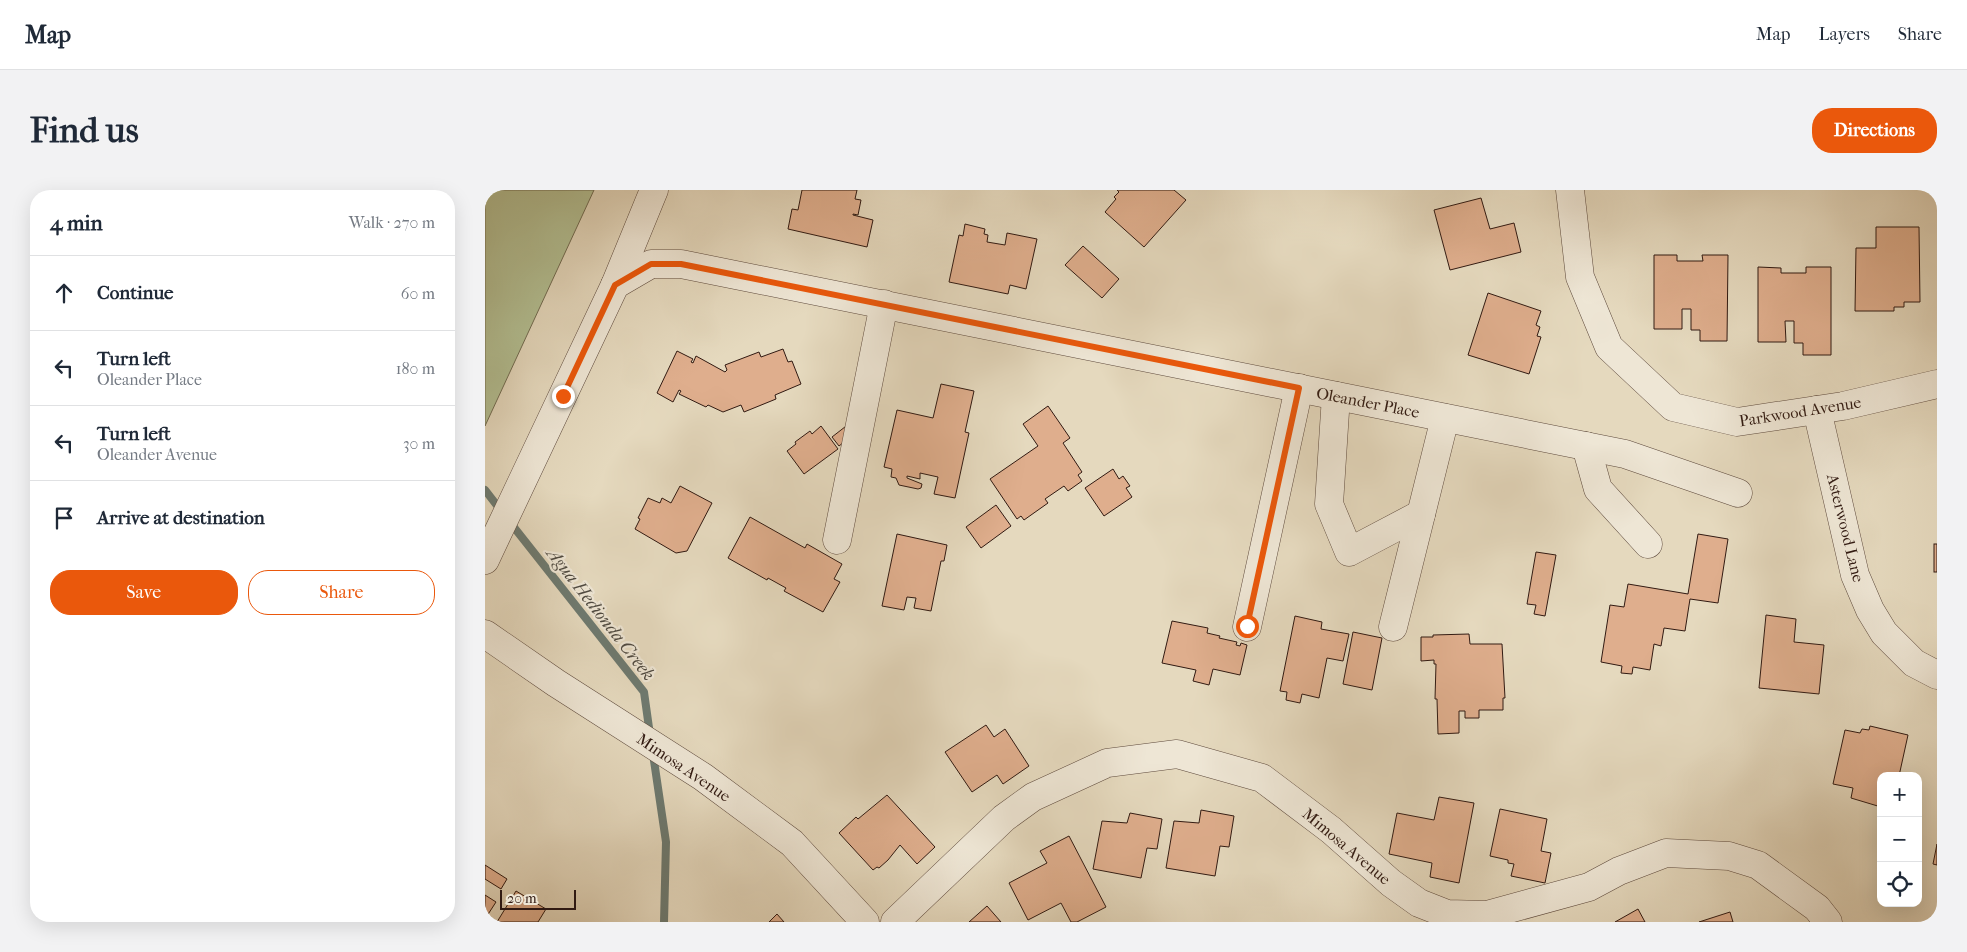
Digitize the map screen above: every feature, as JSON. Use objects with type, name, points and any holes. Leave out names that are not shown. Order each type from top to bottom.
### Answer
[{"type":"street","points":[[485,560],[615,285],[654,190]]},
{"type":"street","name":"Parkwood Avenue","points":[[1570,190],[1579,277],[1609,347],[1673,407],[1737,422],[1843,406],[1937,384]]},
{"type":"street","name":"Oleander Place","points":[[615,285],[651,264],[681,264],[1625,454],[1738,493]]},
{"type":"street","points":[[837,540],[884,304]]},
{"type":"street","points":[[1247,626],[1299,388]]},
{"type":"street","points":[[1336,396],[1329,504],[1349,552],[1421,514]]},
{"type":"street","name":"Asterwood Lane","points":[[1817,410],[1855,575],[1870,610],[1884,633],[1914,663],[1937,675]]},
{"type":"street","points":[[1393,626],[1445,418]]},
{"type":"street","points":[[1586,446],[1598,489],[1648,544]]},
{"type":"street","name":"Mimosa Avenue","points":[[485,634],[556,683],[703,777],[792,844],[865,922]]},
{"type":"street","name":"Mimosa Avenue","points":[[895,922],[1004,818],[1033,797],[1107,763],[1177,754],[1262,778],[1331,830],[1391,883],[1419,903],[1447,914],[1487,915],[1589,888],[1619,872],[1666,853],[1729,856],[1758,866],[1817,908],[1828,922]]},
{"type":"green space","points":[[485,190],[594,190],[485,426]]},
{"type":"building","points":[[802,190],[857,190],[855,199],[861,200],[858,215],[853,215],[873,220],[867,247],[788,229],[792,209],[798,210]]},
{"type":"building","points":[[1117,190],[1174,190],[1186,200],[1144,247],[1105,212],[1116,199],[1114,197],[1119,192]]},
{"type":"building","points":[[1481,198],[1490,229],[1514,223],[1521,252],[1450,270],[1434,210]]},
{"type":"building","points":[[965,224],[985,229],[984,234],[988,235],[987,242],[1005,245],[1007,233],[1037,239],[1026,289],[1010,285],[1008,294],[949,282],[959,235],[963,236]]},
{"type":"building","points":[[1876,227],[1919,227],[1920,302],[1904,302],[1904,307],[1894,307],[1894,311],[1855,311],[1856,248],[1876,248]]},
{"type":"building","points":[[1083,246],[1119,279],[1102,298],[1065,265]]},
{"type":"building","points":[[1654,255],[1677,255],[1677,261],[1703,261],[1702,255],[1728,255],[1727,341],[1700,341],[1700,330],[1691,330],[1691,309],[1682,309],[1682,329],[1654,329]]},
{"type":"building","points":[[1758,267],[1781,268],[1781,273],[1806,273],[1806,267],[1831,267],[1831,355],[1803,355],[1803,343],[1794,343],[1794,321],[1785,321],[1786,342],[1758,342]]},
{"type":"building","points":[[1488,293],[1541,311],[1536,325],[1540,327],[1537,336],[1541,337],[1529,374],[1468,355]]},
{"type":"building","points":[[783,349],[788,362],[792,361],[801,384],[775,395],[776,399],[744,412],[741,405],[723,412],[708,405],[706,407],[679,394],[681,391],[679,390],[673,402],[657,393],[677,351],[693,359],[691,362],[693,363],[696,356],[725,372],[727,370],[725,365],[759,352],[761,357]]},
{"type":"building","points":[[941,384],[974,391],[965,432],[969,433],[955,498],[934,494],[938,477],[920,473],[920,479],[907,476],[907,478],[922,484],[921,488],[918,489],[899,485],[896,478],[891,477],[892,469],[884,467],[897,410],[933,418]]},
{"type":"building","points":[[1048,406],[1070,438],[1063,443],[1082,472],[1078,475],[1082,481],[1068,491],[1064,486],[1045,499],[1048,503],[1024,520],[1021,516],[1017,519],[990,479],[1038,446],[1023,424]]},
{"type":"building","points":[[850,423],[857,432],[839,446],[832,437]]},
{"type":"building","points":[[821,426],[838,449],[804,474],[787,451],[796,444],[795,442],[810,431],[812,434]]},
{"type":"building","points":[[1113,469],[1119,479],[1123,476],[1130,486],[1126,488],[1132,497],[1104,516],[1085,488]]},
{"type":"building","points":[[680,486],[712,503],[687,551],[676,553],[635,529],[648,498],[660,503],[662,498],[671,503]]},
{"type":"building","points":[[996,505],[1011,526],[981,548],[966,527]]},
{"type":"building","points":[[750,517],[805,548],[807,544],[842,564],[834,579],[840,582],[823,612],[784,591],[786,588],[768,578],[767,580],[728,558]]},
{"type":"building","points":[[897,534],[947,545],[944,561],[941,561],[931,611],[914,608],[916,598],[907,597],[904,610],[882,606]]},
{"type":"building","points":[[1698,534],[1728,539],[1718,603],[1690,599],[1685,631],[1664,628],[1661,646],[1654,644],[1650,670],[1633,667],[1632,674],[1621,673],[1622,666],[1601,662],[1610,605],[1624,607],[1628,584],[1688,594]]},
{"type":"building","points":[[1934,544],[1937,544],[1937,572],[1934,572]]},
{"type":"building","points":[[1536,552],[1556,555],[1545,616],[1534,614],[1536,605],[1527,604]]},
{"type":"building","points":[[1766,615],[1796,619],[1794,642],[1824,645],[1819,694],[1759,688]]},
{"type":"building","points":[[1295,616],[1322,622],[1321,629],[1349,634],[1343,661],[1327,658],[1319,698],[1302,694],[1300,703],[1286,700],[1287,692],[1280,691]]},
{"type":"building","points":[[1172,621],[1208,628],[1207,633],[1237,642],[1236,645],[1240,646],[1241,643],[1247,645],[1240,675],[1213,669],[1209,685],[1193,681],[1196,670],[1162,663]]},
{"type":"building","points":[[1353,632],[1382,638],[1372,690],[1343,684]]},
{"type":"building","points":[[1469,634],[1470,644],[1502,644],[1505,698],[1503,698],[1503,710],[1479,710],[1479,718],[1465,718],[1465,711],[1459,711],[1459,733],[1438,734],[1437,699],[1435,699],[1436,664],[1434,664],[1434,660],[1421,661],[1421,637]]},
{"type":"building","points":[[986,725],[994,737],[1005,729],[1029,766],[1003,784],[997,775],[972,792],[945,752]]},
{"type":"building","points":[[1870,726],[1908,735],[1900,772],[1877,772],[1877,806],[1851,798],[1853,788],[1833,784],[1845,730],[1860,733],[1862,729],[1869,730]]},
{"type":"building","points":[[887,795],[935,847],[917,864],[900,845],[888,860],[879,868],[877,867],[873,870],[839,833],[856,817],[858,819]]},
{"type":"building","points":[[1439,797],[1474,803],[1459,883],[1430,877],[1432,863],[1389,854],[1397,813],[1434,820]]},
{"type":"building","points":[[1500,809],[1547,819],[1541,851],[1551,853],[1545,883],[1511,876],[1514,864],[1508,863],[1508,860],[1490,856]]},
{"type":"building","points":[[1201,810],[1234,816],[1229,847],[1220,846],[1215,876],[1166,868],[1174,821],[1199,823]]},
{"type":"building","points":[[1130,813],[1162,819],[1157,849],[1147,848],[1141,878],[1093,869],[1102,821],[1127,823]]},
{"type":"building","points":[[1069,836],[1106,907],[1077,922],[1071,922],[1061,903],[1028,920],[1009,883],[1047,863],[1040,851]]},
{"type":"building","points":[[1937,844],[1937,865],[1933,864]]},
{"type":"building","points":[[485,865],[507,879],[501,889],[485,879]]},
{"type":"building","points":[[516,891],[546,909],[538,922],[497,922]]},
{"type":"building","points":[[485,895],[496,902],[485,919]]},
{"type":"building","points":[[987,906],[1001,922],[969,922]]},
{"type":"building","points":[[1638,909],[1645,922],[1615,922]]},
{"type":"building","points":[[1730,912],[1733,922],[1699,922]]},
{"type":"building","points":[[777,914],[784,922],[769,922]]},
{"type":"waterway","name":"Agua Hedionda Creek","points":[[485,490],[502,512]]},
{"type":"waterway","name":"Agua Hedionda Creek","points":[[509,521],[644,692],[650,735]]},
{"type":"waterway","name":"Agua Hedionda Creek","points":[[653,754],[666,842],[664,922]]},
{"type":"route","points":[[563,396],[615,285],[651,264],[681,264],[1299,388],[1247,626]]}]
